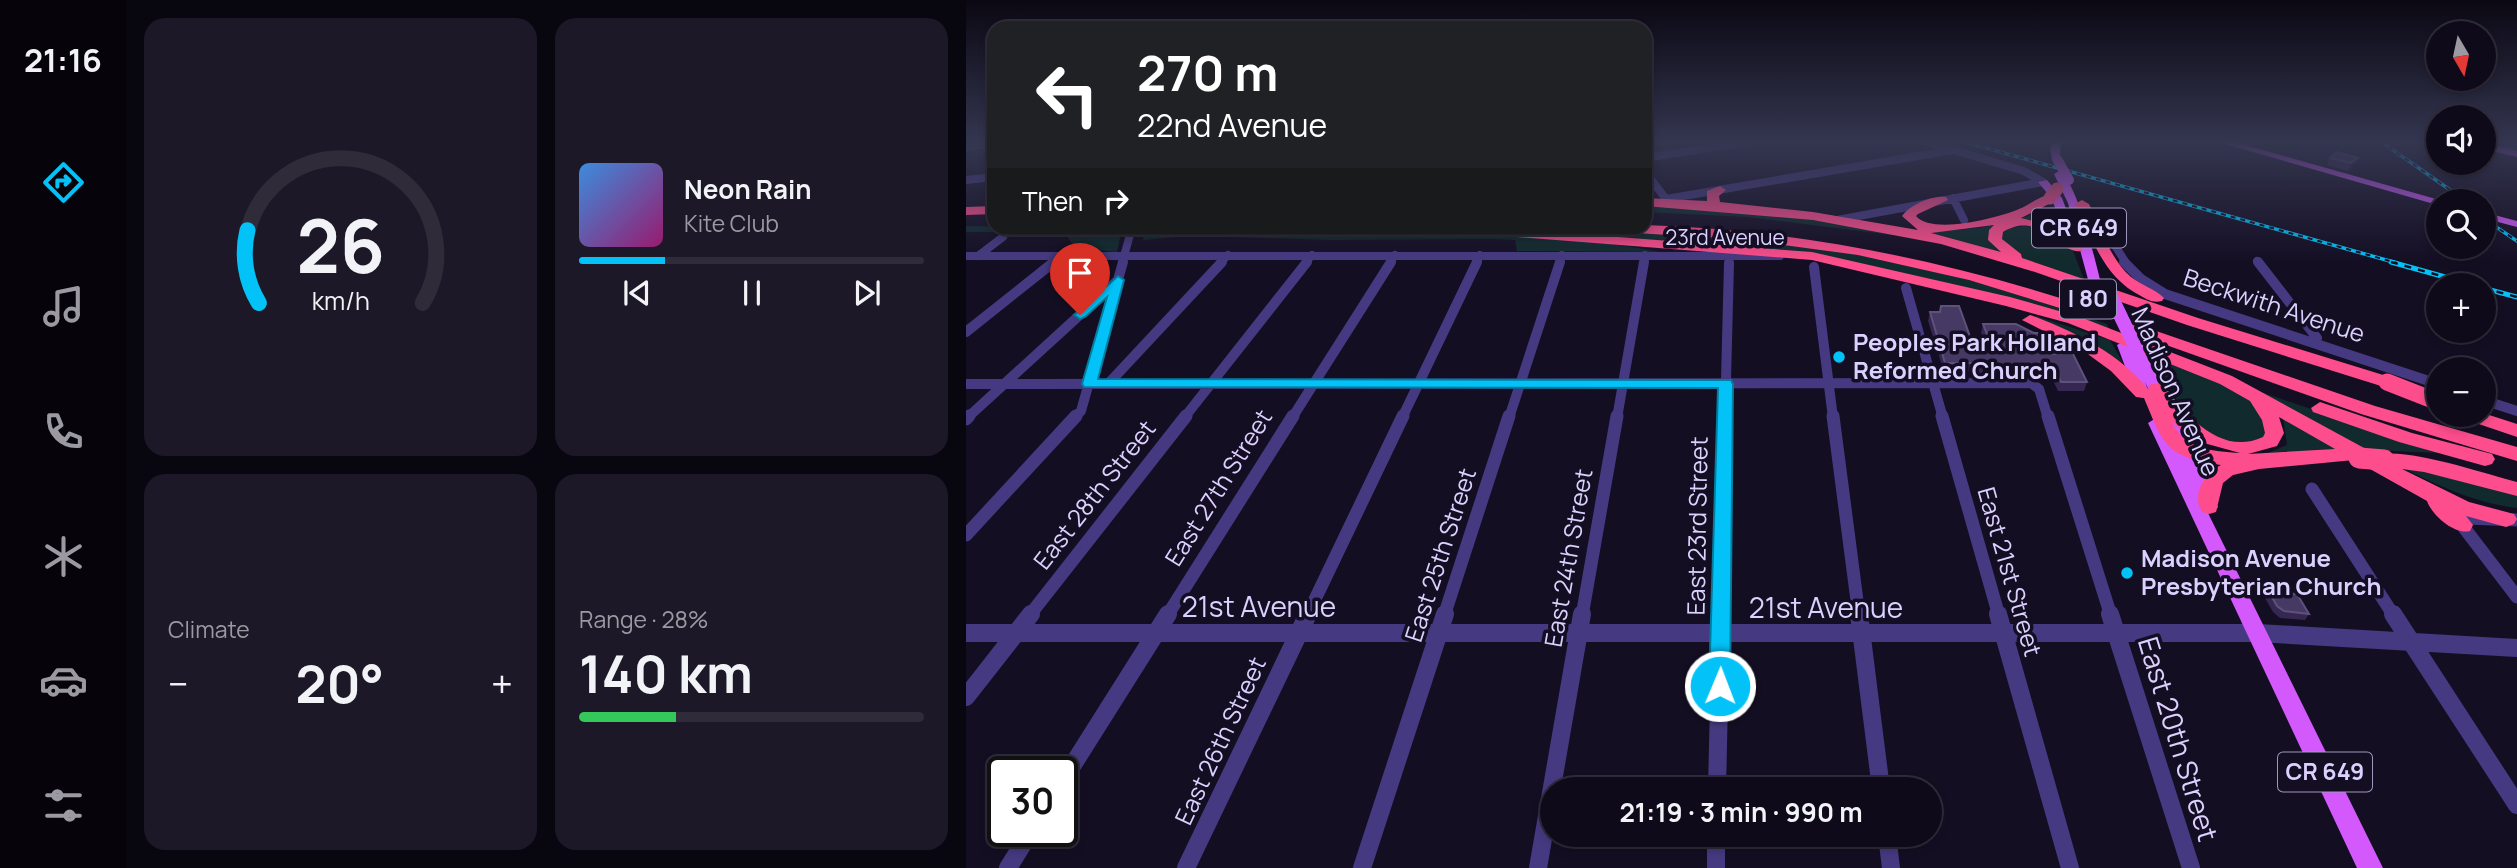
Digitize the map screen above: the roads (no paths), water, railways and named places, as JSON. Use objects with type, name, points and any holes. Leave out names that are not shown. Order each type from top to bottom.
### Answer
[{"type":"highway","points":[[1853,222],[1918,229],[1945,228],[2016,215],[2039,206],[2059,184]]},
{"type":"highway","points":[[1714,206],[1712,194],[1720,190]]},
{"type":"highway","points":[[1945,228],[1920,225],[1909,217],[1913,211],[1947,199]]},
{"type":"highway","points":[[1652,205],[1665,200],[1837,219],[1971,248],[2169,313],[2358,381],[2426,397]]},
{"type":"highway","points":[[2082,204],[2112,268],[2133,287],[2190,312],[2294,345],[2387,382]]},
{"type":"highway","points":[[1652,209],[1786,221],[1971,248]]},
{"type":"highway","name":"I 80","points":[[1652,209],[1894,245],[1967,262],[2068,292],[2390,405],[2517,441]]},
{"type":"highway","points":[[966,211],[987,210]]},
{"type":"highway","points":[[966,220],[987,219]]},
{"type":"highway","points":[[2029,265],[1997,244],[1994,235],[1998,228],[2015,223],[2036,224],[2058,232],[2076,248]]},
{"type":"highway","name":"I 80","points":[[1652,230],[1769,236],[1842,246],[1929,264],[2061,302],[2513,462]]},
{"type":"highway","points":[[1529,235],[1813,261],[2074,320],[2190,364],[2406,438],[2513,462]]},
{"type":"highway","points":[[1907,283],[2025,318],[2079,341],[2116,364],[2149,390],[2194,432],[2222,445],[2249,448],[2268,443],[2276,434],[2272,419],[2247,392]]},
{"type":"highway","points":[[2169,313],[2426,396]]},
{"type":"highway","points":[[2190,364],[2247,392],[2420,488],[2463,508],[2513,516]]},
{"type":"highway","points":[[2135,374],[2147,384],[2173,439],[2185,449],[2223,457],[2273,461]]},
{"type":"highway","points":[[2496,412],[2517,418]]},
{"type":"highway","points":[[2496,424],[2517,431]]},
{"type":"highway","points":[[2371,459],[2414,453],[2513,462]]},
{"type":"highway","points":[[2209,507],[2212,483],[2224,469],[2313,458],[2371,459],[2424,465],[2517,489]]},
{"type":"highway","points":[[2371,459],[2462,498],[2513,516]]},
{"type":"highway","points":[[2420,488],[2462,525]]},
{"type":"main road","points":[[2043,182],[2057,198],[2076,248],[2101,285]]},
{"type":"main road","points":[[2366,182],[2426,199]]},
{"type":"main road","name":"Madison Avenue","points":[[2059,184],[2082,204],[2101,285]]},
{"type":"main road","name":"Madison Avenue","points":[[2059,184],[2073,203],[2101,285],[2234,583],[2371,868]]},
{"type":"main road","points":[[2496,218],[2517,224]]},
{"type":"main road","name":"Madison Avenue","points":[[2130,348],[2135,374],[2149,390],[2185,449],[2209,507],[2234,583]]},
{"type":"street","points":[[1652,182],[1665,200],[1769,182]]},
{"type":"street","points":[[1837,219],[2043,182]]},
{"type":"street","points":[[1947,199],[1964,220]]},
{"type":"street","points":[[966,535],[1081,411],[1131,235]]},
{"type":"street","points":[[966,264],[1003,237]]},
{"type":"street","name":"Beckwith Avenue","points":[[2114,244],[2126,267],[2141,281],[2158,290],[2426,380]]},
{"type":"street","points":[[966,332],[1062,255]]},
{"type":"street","points":[[1108,384],[1228,255]]},
{"type":"street","name":"East 28th Street","points":[[966,697],[1312,255]]},
{"type":"street","name":"East 27th Street","points":[[1078,757],[1395,255]]},
{"type":"street","name":"East 26th Street","points":[[1186,868],[1480,255]]},
{"type":"street","name":"East 25th Street","points":[[1362,868],[1562,255]]},
{"type":"street","name":"23rd Avenue","points":[[966,256],[1645,255],[1813,261]]},
{"type":"street","name":"East 24th Street","points":[[1538,868],[1645,255]]},
{"type":"street","points":[[1813,261],[1879,777]]},
{"type":"street","points":[[2257,261],[2318,338],[2314,343]]},
{"type":"street","name":"East 23rd Street","points":[[1717,777],[1729,263]]},
{"type":"street","points":[[966,419],[1118,280]]},
{"type":"street","name":"East 21st Street","points":[[1907,283],[2070,868]]},
{"type":"street","name":"East 20th Street","points":[[1933,384],[2031,383],[2036,386],[2191,868]]},
{"type":"street","points":[[966,384],[1933,384]]},
{"type":"street","points":[[2496,404],[2517,411]]},
{"type":"street","points":[[2312,489],[2517,805]]},
{"type":"street","points":[[2513,516],[2468,518],[2462,525],[2517,597]]},
{"type":"street","name":"21st Avenue","points":[[966,633],[2258,633],[2517,648]]},
{"type":"street","points":[[1008,868],[1021,847]]},
{"type":"street","points":[[1716,847],[1716,868]]},
{"type":"street","points":[[1888,847],[1891,868]]},
{"type":"railway","points":[[2106,182],[2397,263]]},
{"type":"railway","points":[[2438,182],[2449,189]]},
{"type":"railway","points":[[2496,227],[2517,241]]},
{"type":"railway","points":[[2391,262],[2431,273]]},
{"type":"railway","points":[[2496,291],[2517,297]]},
{"type":"place","name":"Peoples Park Holland Reformed Church","points":[[1839,357]]},
{"type":"place","name":"Madison Avenue Presbyterian Church","points":[[2127,573]]}]
